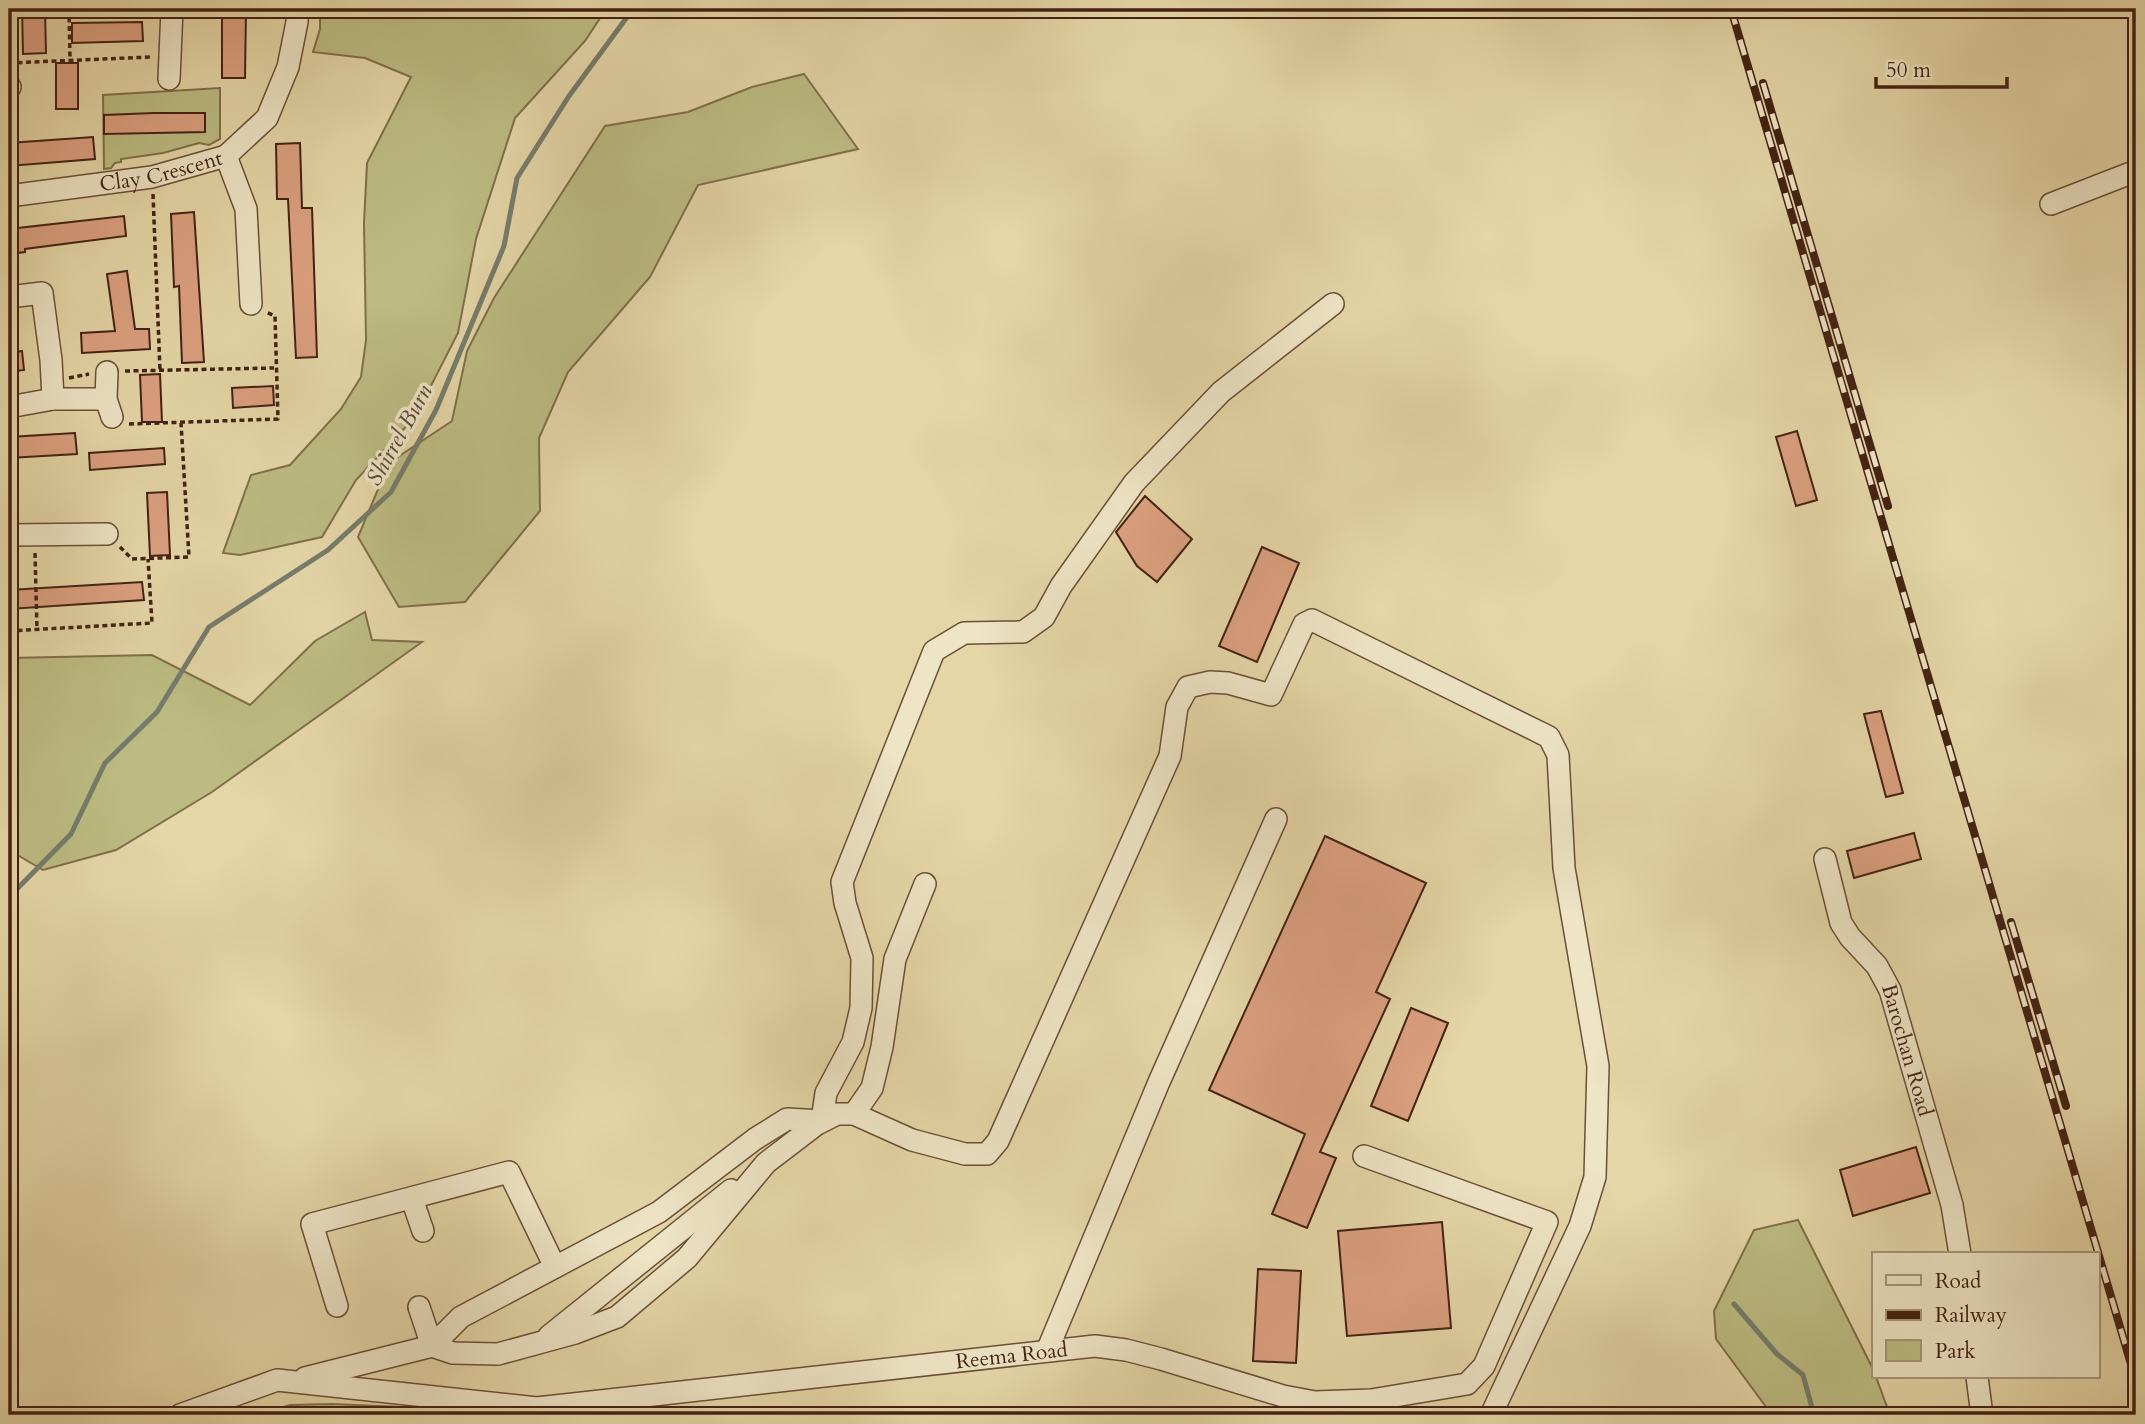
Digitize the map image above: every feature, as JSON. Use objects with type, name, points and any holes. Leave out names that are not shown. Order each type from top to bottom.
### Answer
[{"type":"street","points":[[169,79],[173,9]]},
{"type":"street","name":"Clay Crescent","points":[[9,196],[152,177],[226,156],[267,118],[288,67],[298,22],[297,9]]},
{"type":"street","points":[[226,156],[246,209],[251,304]]},
{"type":"street","points":[[2051,204],[2136,172]]},
{"type":"street","points":[[9,297],[42,293],[53,390]]},
{"type":"street","points":[[822,1121],[826,1093],[853,1042],[861,1008],[862,958],[845,903],[842,882],[934,651],[964,633],[1023,632],[1044,617],[1061,586],[1135,483],[1221,393],[1333,304]]},
{"type":"street","points":[[9,407],[53,390],[109,408],[107,372]]},
{"type":"street","points":[[9,535],[107,534]]},
{"type":"street","points":[[432,1346],[453,1353],[498,1353],[539,1344],[766,1163],[822,1121],[837,1114],[854,1114],[912,1140],[965,1154],[987,1154],[998,1141],[1170,757],[1177,707],[1188,687],[1219,682],[1271,695],[1304,624],[1312,620],[1549,737],[1558,755],[1564,868],[1598,1066],[1595,1177],[1580,1226],[1491,1415]]},
{"type":"street","points":[[1046,1351],[1159,1082],[1276,819]]},
{"type":"street","name":"Barochan Road","points":[[1825,859],[1841,923],[1877,966],[1890,990],[1952,1205],[1961,1252]]},
{"type":"street","points":[[854,1114],[872,1088],[882,1047],[895,959],[925,884]]},
{"type":"street","points":[[291,1382],[432,1346],[461,1317],[659,1212],[755,1139],[787,1119],[822,1121]]},
{"type":"street","name":"Reema Road","points":[[180,1415],[277,1380],[537,1408],[1095,1346],[1126,1350],[1283,1396],[1315,1402],[1371,1400],[1467,1384],[1484,1366],[1547,1222],[1364,1156]]},
{"type":"street","points":[[337,1306],[312,1224],[509,1172],[555,1267]]},
{"type":"street","points":[[412,1199],[423,1231]]},
{"type":"street","points":[[419,1307],[432,1346]]},
{"type":"street","points":[[1977,1378],[1982,1415]]},
{"type":"path","points":[[69,9],[70,60]]},
{"type":"path","points":[[9,63],[170,57]]},
{"type":"path","points":[[152,177],[160,371]]},
{"type":"path","points":[[109,408],[120,425],[278,419],[275,316],[251,304]]},
{"type":"path","points":[[53,390],[107,372],[275,368]]},
{"type":"path","points":[[132,559],[189,557],[181,423]]},
{"type":"path","points":[[33,534],[37,629]]},
{"type":"path","points":[[9,631],[152,623],[148,558]]},
{"type":"green space","points":[[320,9],[606,9],[585,41],[515,118],[476,239],[458,333],[415,417],[356,480],[322,537],[240,555],[223,553],[251,475],[290,465],[341,409],[361,377],[366,340],[364,223],[367,163],[411,77],[365,58],[313,52],[320,29]]},
{"type":"green space","points":[[804,74],[858,149],[698,185],[650,277],[568,372],[539,438],[540,511],[465,602],[399,607],[358,537],[389,463],[452,421],[467,351],[494,298],[605,126],[688,112],[752,87]]},
{"type":"green space","points":[[220,88],[220,139],[209,145],[199,143],[163,153],[121,159],[121,162],[115,163],[111,168],[104,169],[103,95]]},
{"type":"green space","points":[[365,612],[372,640],[422,642],[212,792],[116,850],[43,870],[9,850],[9,658],[152,655],[250,705],[315,641]]},
{"type":"green space","points":[[1798,1220],[1872,1367],[1872,1378],[1876,1378],[1890,1415],[1772,1415],[1716,1339],[1714,1311],[1754,1230]]},
{"type":"green space","points":[[290,1405],[425,1408],[465,1415],[258,1415]]},
{"type":"building","points":[[22,9],[45,9],[46,53],[23,54]]},
{"type":"building","points":[[222,9],[246,9],[245,78],[222,78]]},
{"type":"building","points":[[142,22],[143,41],[72,43],[72,23]]},
{"type":"building","points":[[56,63],[78,63],[78,109],[56,109]]},
{"type":"building","points":[[205,113],[205,132],[104,134],[104,115]]},
{"type":"building","points":[[93,137],[95,159],[9,166],[9,143]]},
{"type":"building","points":[[300,143],[302,208],[312,208],[317,357],[296,358],[288,199],[277,199],[276,144]]},
{"type":"building","points":[[194,212],[204,362],[182,363],[179,286],[174,287],[171,214]]},
{"type":"building","points":[[124,216],[126,236],[25,249],[25,252],[9,254],[9,229]]},
{"type":"building","points":[[127,271],[135,329],[149,329],[150,349],[82,353],[81,333],[115,331],[107,274]]},
{"type":"building","points":[[22,351],[24,370],[9,372],[9,353]]},
{"type":"building","points":[[160,374],[162,422],[142,422],[140,375]]},
{"type":"building","points":[[273,386],[274,405],[233,408],[232,388]]},
{"type":"building","points":[[1797,431],[1817,500],[1796,506],[1776,437]]},
{"type":"building","points":[[75,433],[77,454],[9,458],[9,437]]},
{"type":"building","points":[[164,448],[165,464],[90,470],[89,453]]},
{"type":"building","points":[[167,492],[170,555],[150,556],[147,493]]},
{"type":"building","points":[[1145,496],[1192,539],[1157,582],[1137,566],[1116,532]]},
{"type":"building","points":[[1262,547],[1299,563],[1257,662],[1219,646]]},
{"type":"building","points":[[142,582],[144,600],[9,609],[9,590]]},
{"type":"building","points":[[1881,711],[1903,793],[1886,797],[1864,714]]},
{"type":"building","points":[[1914,833],[1921,859],[1854,878],[1847,851]]},
{"type":"building","points":[[1325,836],[1426,883],[1376,992],[1390,999],[1320,1152],[1336,1158],[1307,1228],[1272,1214],[1305,1134],[1209,1090]]},
{"type":"building","points":[[1411,1008],[1448,1023],[1408,1121],[1371,1106]]},
{"type":"building","points":[[1916,1147],[1930,1193],[1853,1216],[1840,1170]]},
{"type":"building","points":[[1442,1222],[1451,1328],[1347,1336],[1338,1231]]},
{"type":"building","points":[[1258,1269],[1301,1271],[1296,1363],[1253,1361]]},
{"type":"waterway","name":"Shirrel Burn","points":[[9,892],[14,892],[71,834],[105,763],[157,712],[209,627],[328,550],[391,492],[436,410],[504,246],[517,178],[569,96],[633,9]]},
{"type":"waterway","name":"Shirrel Burn","points":[[1734,1304],[1777,1354],[1803,1375],[1814,1415]]},
{"type":"railway","points":[[1731,9],[2098,1252]]},
{"type":"railway","points":[[1763,83],[1888,506]]},
{"type":"railway","points":[[2011,922],[2066,1106]]},
{"type":"railway","points":[[2100,1259],[2136,1381]]}]
